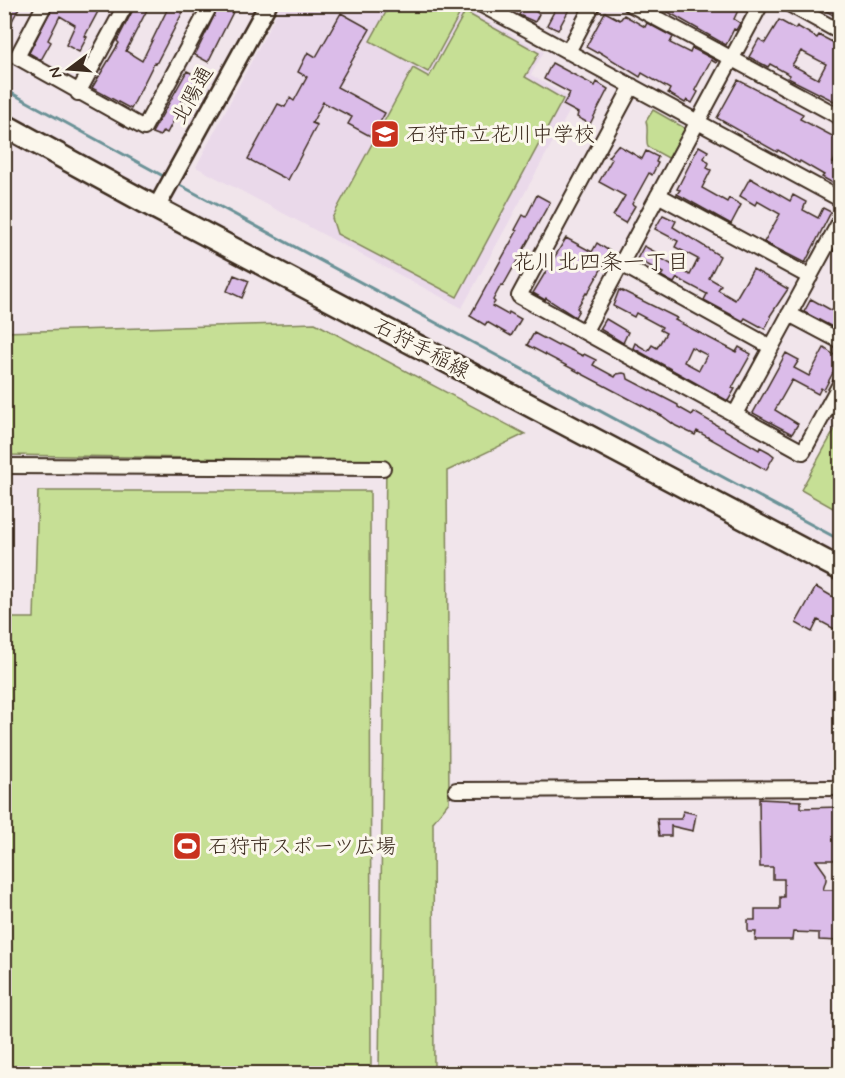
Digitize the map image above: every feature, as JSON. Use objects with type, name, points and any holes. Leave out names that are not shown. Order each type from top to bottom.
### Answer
[{"type":"main road","name":"石狩手稲線","points":[[4,125],[156,208],[840,569]]},
{"type":"street","points":[[45,4],[17,57],[144,128],[211,4]]},
{"type":"street","points":[[78,93],[126,4]]},
{"type":"street","name":"北陽通","points":[[156,208],[268,4]]},
{"type":"street","points":[[480,4],[840,199]]},
{"type":"street","points":[[568,52],[593,4]]},
{"type":"street","points":[[630,4],[840,117]]},
{"type":"street","points":[[585,331],[760,4]]},
{"type":"street","points":[[789,4],[840,32]]},
{"type":"street","points":[[632,86],[519,296],[803,452],[840,384]]},
{"type":"street","points":[[658,195],[810,277]]},
{"type":"street","points":[[735,414],[840,221]]},
{"type":"street","points":[[621,264],[771,347]]},
{"type":"street","points":[[789,314],[840,341]]},
{"type":"street","points":[[4,466],[383,468]]},
{"type":"street","points":[[456,790],[840,788]]},
{"type":"shaded area","name":"石狩市立花川中学校","points":[[281,5],[458,5],[544,52],[531,75],[575,101],[462,308],[196,167]]},
{"type":"green space","points":[[390,5],[440,5],[459,15],[428,72],[370,41]]},
{"type":"green space","points":[[465,12],[539,53],[525,77],[563,99],[457,297],[337,234],[332,218],[413,68],[429,77]]},
{"type":"green space","points":[[653,110],[683,127],[685,131],[670,159],[648,147],[646,121]]},
{"type":"green space","points":[[315,323],[525,434],[447,471],[449,802],[433,822],[434,1073],[379,1073],[386,461],[5,455],[4,332]]},
{"type":"green space","points":[[840,420],[840,512],[801,490]]},
{"type":"green space","name":"石狩市スポーツ広場","points":[[38,491],[370,491],[371,1073],[5,1073],[5,618],[34,618]]},
{"type":"building","points":[[7,4],[21,4],[4,36],[4,10]]},
{"type":"building","points":[[54,4],[102,4],[79,52],[66,45],[75,25],[60,16],[48,40],[51,42],[41,60],[29,53]]},
{"type":"building","points":[[136,4],[150,4],[126,51],[142,61],[170,4],[187,4],[131,109],[92,88],[119,43],[117,41]]},
{"type":"building","points":[[220,4],[237,4],[208,62],[195,55]]},
{"type":"building","points":[[525,4],[539,4],[535,11],[539,14],[535,22],[519,15]]},
{"type":"building","points":[[558,4],[572,4],[558,30],[547,25]]},
{"type":"building","points":[[654,4],[741,4],[734,19],[740,23],[736,30],[734,29],[726,45]]},
{"type":"building","points":[[814,4],[840,4],[840,19]]},
{"type":"building","points":[[605,12],[620,20],[624,15],[645,27],[647,23],[673,37],[670,43],[690,53],[692,48],[717,61],[716,63],[711,60],[695,90],[698,92],[692,103],[687,100],[685,103],[668,93],[670,89],[642,73],[640,77],[598,51],[597,53],[586,47]]},
{"type":"building","points":[[341,13],[370,29],[337,87],[385,113],[372,137],[348,124],[352,117],[323,102],[312,123],[317,125],[288,180],[248,159],[278,104],[285,107],[290,98],[294,101],[307,77],[298,72],[308,52],[316,57]]},
{"type":"building","points":[[779,20],[795,29],[797,26],[817,38],[819,35],[840,46],[840,104],[788,78],[790,75],[770,64],[768,67],[749,57],[759,39],[765,43]],"holes":[[[801,51],[826,64],[818,79],[792,65]]]},
{"type":"building","points":[[552,63],[595,86],[597,82],[608,89],[590,124],[577,117],[578,113],[563,105],[570,93],[544,79]]},
{"type":"building","points":[[187,71],[203,79],[197,90],[189,86],[181,101],[185,103],[167,133],[163,131],[160,136],[152,133]]},
{"type":"building","points":[[738,80],[803,114],[800,119],[840,140],[840,148],[833,163],[840,167],[840,187],[800,161],[799,163],[778,150],[777,152],[717,118]]},
{"type":"building","points":[[618,145],[642,159],[646,151],[658,157],[656,162],[658,163],[652,175],[649,173],[632,204],[635,206],[625,223],[613,216],[625,196],[599,182],[612,159],[608,157]]},
{"type":"building","points":[[699,146],[708,151],[704,158],[709,163],[707,168],[711,170],[702,188],[727,202],[729,198],[741,205],[731,224],[677,194],[680,190],[677,189]]},
{"type":"building","points":[[750,178],[790,201],[793,195],[806,202],[803,210],[818,218],[823,208],[831,212],[805,263],[764,242],[780,214],[757,201],[755,205],[740,196]]},
{"type":"building","points":[[537,195],[550,202],[493,300],[495,302],[492,306],[521,319],[511,336],[487,322],[485,325],[470,316],[517,231],[515,230],[523,215],[526,217]]},
{"type":"building","points":[[663,215],[676,221],[673,227],[720,256],[709,278],[721,285],[718,290],[735,300],[753,269],[788,289],[770,316],[765,329],[745,318],[743,321],[704,300],[707,294],[677,278],[674,283],[670,281],[661,276],[663,273],[637,259],[644,246],[690,275],[698,259],[675,247],[678,241],[655,229]]},
{"type":"building","points":[[566,238],[592,252],[597,243],[611,252],[577,308],[579,310],[575,317],[546,298],[545,300],[533,293]]},
{"type":"building","points":[[234,275],[249,281],[242,298],[227,291]]},
{"type":"building","points":[[619,290],[623,291],[677,318],[675,320],[736,352],[739,347],[751,354],[732,388],[735,389],[728,401],[633,348],[635,343],[648,351],[652,345],[657,348],[666,333],[660,330],[662,327],[636,313],[634,317],[613,306]],"holes":[[[691,347],[707,355],[699,370],[684,362]]]},
{"type":"building","points":[[811,299],[840,315],[840,331],[804,312]]},
{"type":"building","points":[[606,319],[628,332],[623,343],[600,329]]},
{"type":"building","points":[[534,333],[558,346],[559,344],[596,360],[593,365],[615,377],[617,374],[627,374],[628,379],[678,405],[692,415],[694,412],[759,450],[760,447],[774,456],[766,470],[697,431],[695,435],[676,426],[662,416],[527,345]]},
{"type":"building","points":[[824,348],[840,359],[824,390],[821,388],[818,394],[792,380],[775,410],[798,424],[792,434],[753,413],[786,353],[799,360],[794,368],[809,376]]},
{"type":"building","points":[[816,587],[840,601],[840,632],[818,620],[812,632],[796,623]]},
{"type":"building","points":[[759,799],[801,801],[801,808],[840,807],[840,860],[816,860],[826,874],[823,890],[840,890],[840,941],[819,940],[819,933],[793,932],[792,940],[755,940],[756,932],[748,932],[748,920],[755,920],[755,909],[780,909],[780,897],[784,897],[784,879],[773,879],[773,867],[760,867]]},
{"type":"building","points":[[683,811],[696,814],[693,831],[671,826],[671,836],[659,836],[657,819],[681,819]]},
{"type":"waterway","points":[[4,89],[165,177]]},
{"type":"waterway","points":[[176,183],[840,540]]},
{"type":"place","name":"石狩市立花川中学校","points":[[385,134]]},
{"type":"place","name":"石狩市スポーツ広場","points":[[187,846]]},
{"type":"district","name":"花川北四条一丁目","points":[[601,261]]}]
